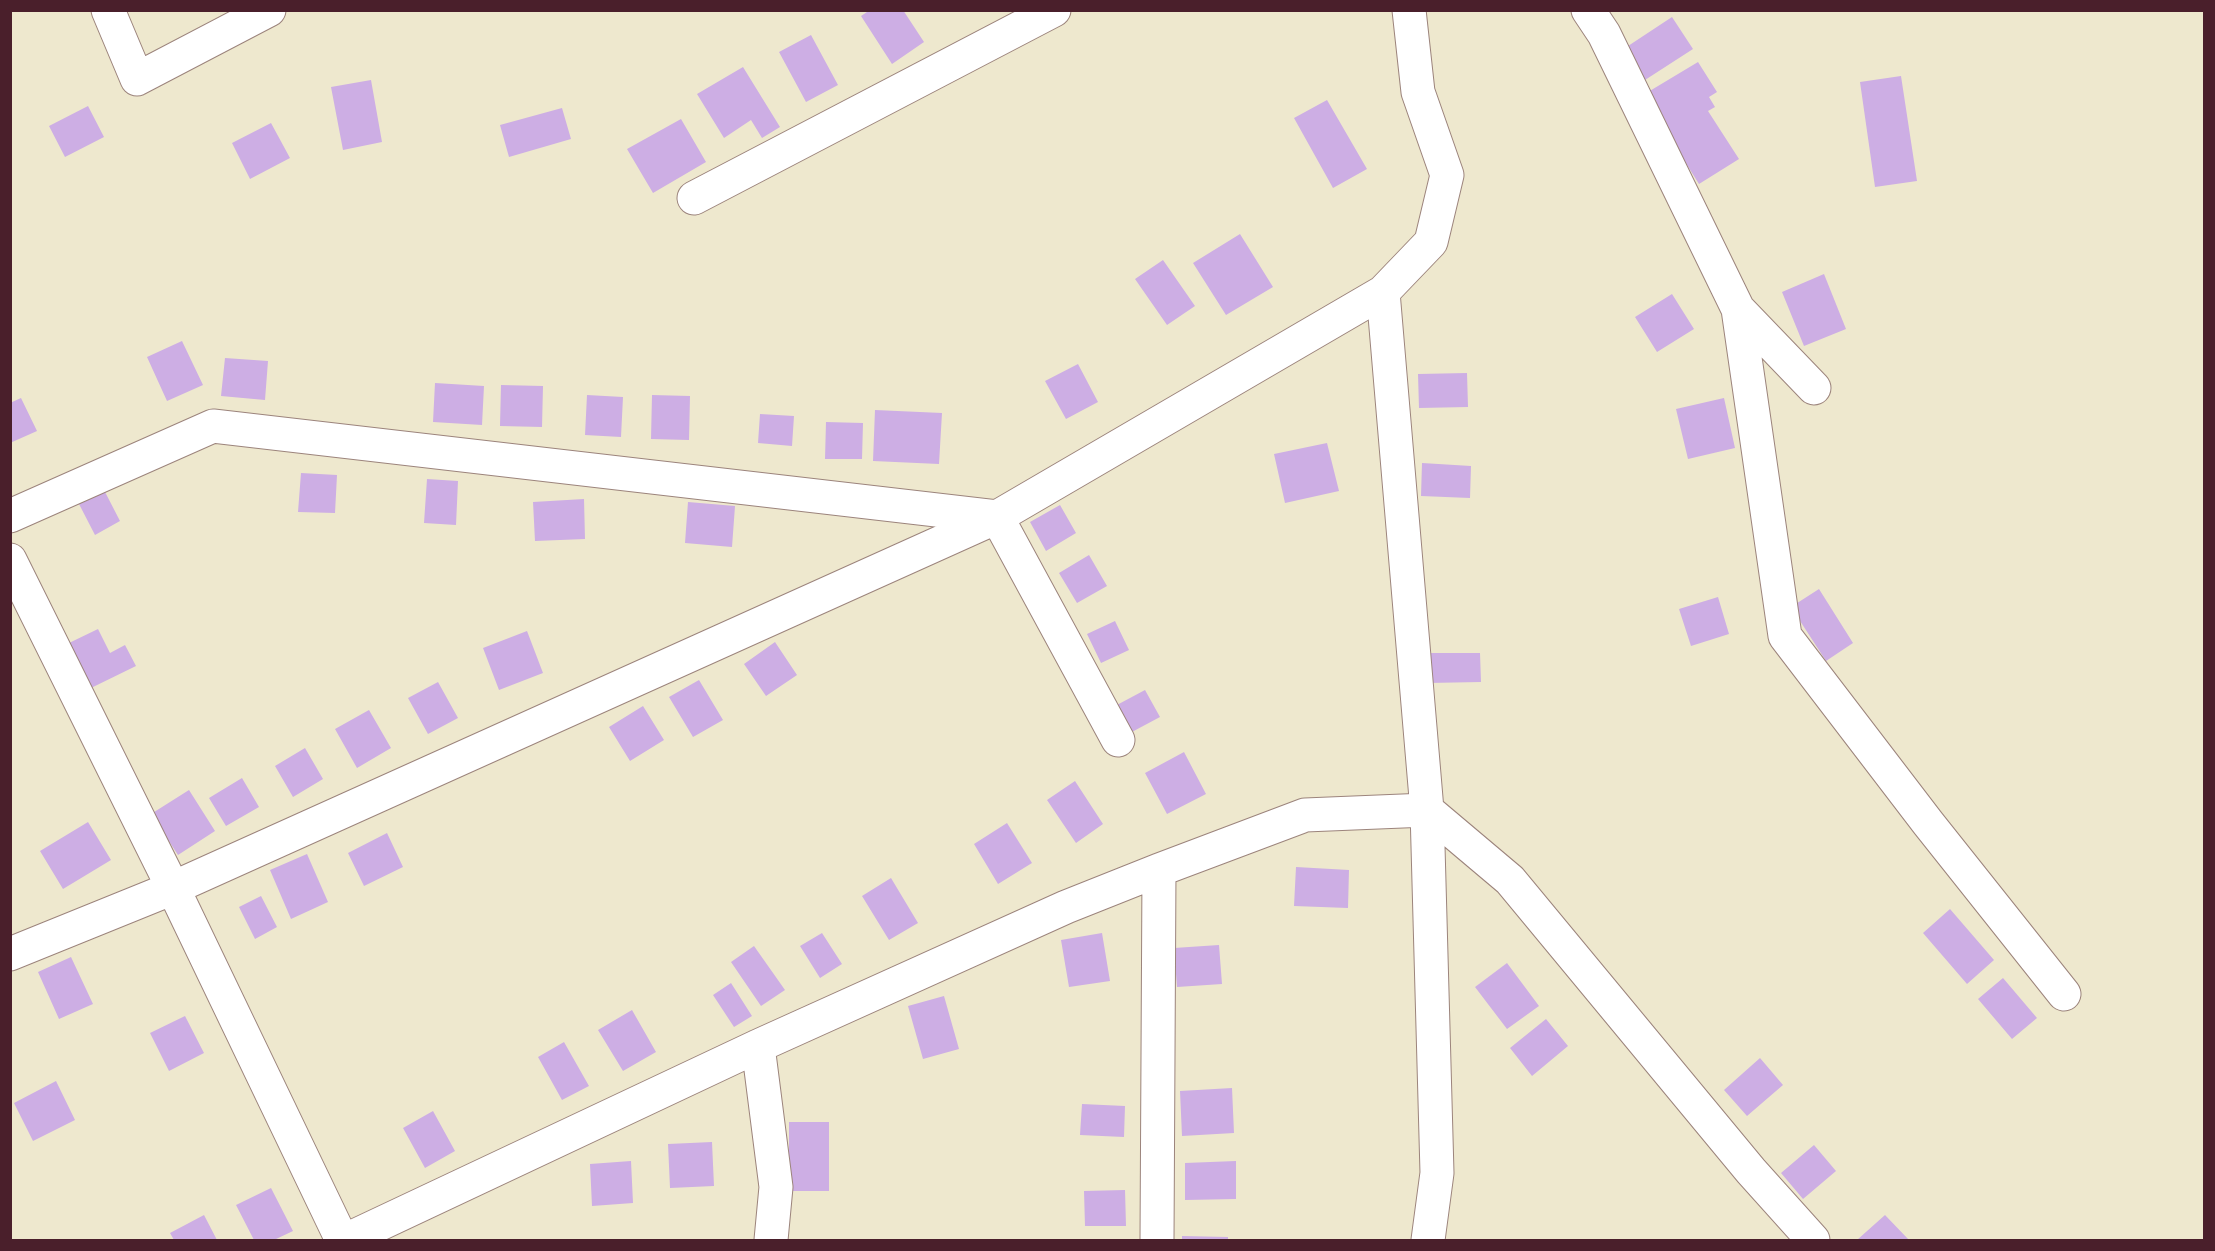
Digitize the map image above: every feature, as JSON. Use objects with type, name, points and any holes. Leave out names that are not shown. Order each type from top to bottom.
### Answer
[{"type":"street","points":[[108,10],[137,79],[269,10]]},
{"type":"street","points":[[694,198],[1054,10]]},
{"type":"street","points":[[10,954],[173,888],[997,517],[1383,292],[1431,242],[1447,175],[1418,92],[1409,10]]},
{"type":"street","points":[[1588,10],[1604,34],[1738,309],[1785,636],[1928,823],[2064,993]]},
{"type":"street","points":[[1383,292],[1427,810],[1437,1173],[1428,1240]]},
{"type":"street","points":[[1738,309],[1814,388]]},
{"type":"street","points":[[10,516],[213,426],[997,517]]},
{"type":"street","points":[[997,517],[1118,740]]},
{"type":"street","points":[[10,560],[344,1240],[758,1046],[1066,907],[1159,870],[1305,815],[1427,810],[1510,880],[1751,1171],[1813,1240]]},
{"type":"street","points":[[1156,1240],[1159,870]]},
{"type":"street","points":[[758,1046],[776,1187],[771,1240]]},
{"type":"building","points":[[870,10],[903,10],[924,42],[892,64],[861,16]]},
{"type":"building","points":[[1672,17],[1693,49],[1645,80],[1625,48]]},
{"type":"building","points":[[811,35],[838,85],[806,102],[779,52]]},
{"type":"building","points":[[1698,62],[1717,92],[1709,97],[1715,107],[1708,111],[1739,159],[1699,184],[1643,95]]},
{"type":"building","points":[[743,67],[780,127],[762,138],[751,120],[724,138],[697,94]]},
{"type":"building","points":[[1901,76],[1917,181],[1875,187],[1860,82]]},
{"type":"building","points":[[371,80],[382,142],[343,150],[331,87]]},
{"type":"building","points":[[1327,100],[1367,169],[1333,188],[1294,118]]},
{"type":"building","points":[[88,106],[104,137],[65,157],[49,126]]},
{"type":"building","points":[[562,108],[571,139],[509,157],[500,125]]},
{"type":"building","points":[[681,119],[706,162],[653,193],[627,149]]},
{"type":"building","points":[[271,123],[290,158],[250,179],[232,143]]},
{"type":"building","points":[[1240,234],[1273,287],[1226,315],[1193,263]]},
{"type":"building","points":[[1163,260],[1195,306],[1167,325],[1135,279]]},
{"type":"building","points":[[1824,274],[1846,329],[1804,346],[1782,292]]},
{"type":"building","points":[[1672,294],[1694,329],[1657,352],[1635,317]]},
{"type":"building","points":[[182,341],[203,385],[167,401],[147,357]]},
{"type":"building","points":[[225,358],[268,361],[265,400],[221,396]]},
{"type":"building","points":[[1078,364],[1098,402],[1066,419],[1045,381]]},
{"type":"building","points":[[1467,373],[1468,407],[1419,408],[1418,374]]},
{"type":"building","points":[[435,383],[484,386],[482,425],[433,422]]},
{"type":"building","points":[[501,385],[543,386],[542,427],[500,426]]},
{"type":"building","points":[[587,395],[623,397],[621,437],[585,435]]},
{"type":"building","points":[[652,395],[690,396],[689,440],[651,439]]},
{"type":"building","points":[[21,398],[37,431],[10,443],[10,403]]},
{"type":"building","points":[[1724,398],[1735,448],[1688,459],[1676,409]]},
{"type":"building","points":[[875,410],[942,413],[939,464],[873,461]]},
{"type":"building","points":[[760,414],[794,416],[792,446],[758,443]]},
{"type":"building","points":[[826,422],[863,423],[862,459],[825,459]]},
{"type":"building","points":[[1327,443],[1339,491],[1285,503],[1274,454]]},
{"type":"building","points":[[1422,463],[1471,466],[1470,498],[1421,496]]},
{"type":"building","points":[[301,473],[337,475],[335,513],[298,512]]},
{"type":"building","points":[[427,479],[458,481],[456,525],[424,523]]},
{"type":"building","points":[[104,490],[120,521],[95,535],[79,504]]},
{"type":"building","points":[[584,499],[585,539],[535,541],[533,502]]},
{"type":"building","points":[[688,502],[735,506],[732,547],[685,543]]},
{"type":"building","points":[[1060,505],[1076,533],[1046,551],[1030,522]]},
{"type":"building","points":[[1089,555],[1107,586],[1077,603],[1059,573]]},
{"type":"building","points":[[1819,589],[1853,643],[1826,661],[1791,607]]},
{"type":"building","points":[[1718,597],[1729,634],[1691,646],[1679,609]]},
{"type":"building","points":[[1115,621],[1129,650],[1101,663],[1087,634]]},
{"type":"building","points":[[98,629],[110,653],[125,645],[136,666],[91,688],[69,643]]},
{"type":"building","points":[[527,631],[543,673],[499,690],[483,648]]},
{"type":"building","points":[[775,642],[797,675],[766,696],[744,664]]},
{"type":"building","points":[[1427,653],[1480,653],[1481,682],[1427,683]]},
{"type":"building","points":[[699,680],[723,720],[693,737],[669,697]]},
{"type":"building","points":[[438,682],[458,718],[428,734],[408,698]]},
{"type":"building","points":[[1145,690],[1160,717],[1130,733],[1115,706]]},
{"type":"building","points":[[643,706],[664,740],[630,761],[609,727]]},
{"type":"building","points":[[369,710],[391,748],[357,768],[335,729]]},
{"type":"building","points":[[305,748],[323,779],[293,797],[275,766]]},
{"type":"building","points":[[1184,752],[1206,794],[1167,814],[1145,773]]},
{"type":"building","points":[[242,778],[259,807],[226,826],[209,798]]},
{"type":"building","points":[[1075,781],[1103,824],[1076,843],[1047,800]]},
{"type":"building","points":[[189,790],[215,831],[178,855],[151,814]]},
{"type":"building","points":[[88,822],[111,860],[63,889],[40,851]]},
{"type":"building","points":[[1007,823],[1032,863],[998,884],[974,844]]},
{"type":"building","points":[[387,833],[403,867],[364,886],[348,853]]},
{"type":"building","points":[[307,854],[328,902],[291,919],[270,870]]},
{"type":"building","points":[[1296,867],[1349,870],[1348,908],[1294,906]]},
{"type":"building","points":[[891,878],[918,923],[889,940],[862,896]]},
{"type":"building","points":[[261,896],[277,927],[255,939],[239,907]]},
{"type":"building","points":[[1950,909],[1994,960],[1967,984],[1923,933]]},
{"type":"building","points":[[822,933],[842,964],[820,978],[800,946]]},
{"type":"building","points":[[1102,933],[1110,981],[1069,987],[1061,940]]},
{"type":"building","points":[[1219,945],[1222,984],[1177,987],[1174,948]]},
{"type":"building","points":[[754,946],[785,990],[761,1006],[731,962]]},
{"type":"building","points":[[71,957],[93,1004],[59,1019],[38,972]]},
{"type":"building","points":[[1507,963],[1539,1006],[1507,1029],[1475,987]]},
{"type":"building","points":[[2003,978],[2037,1018],[2012,1039],[1978,999]]},
{"type":"building","points":[[731,983],[752,1016],[734,1027],[713,995]]},
{"type":"building","points":[[944,996],[959,1049],[923,1059],[908,1006]]},
{"type":"building","points":[[632,1010],[656,1052],[623,1071],[598,1030]]},
{"type":"building","points":[[185,1016],[204,1053],[169,1071],[150,1033]]},
{"type":"building","points":[[1546,1019],[1568,1046],[1532,1076],[1510,1048]]},
{"type":"building","points":[[564,1042],[589,1086],[562,1100],[538,1057]]},
{"type":"building","points":[[1760,1058],[1783,1085],[1747,1116],[1724,1090]]},
{"type":"building","points":[[56,1081],[75,1120],[33,1141],[14,1103]]},
{"type":"building","points":[[1232,1088],[1234,1133],[1182,1136],[1180,1091]]},
{"type":"building","points":[[1082,1104],[1125,1106],[1124,1137],[1080,1135]]},
{"type":"building","points":[[433,1111],[455,1151],[425,1168],[403,1128]]},
{"type":"building","points":[[789,1122],[829,1122],[829,1191],[789,1191]]},
{"type":"building","points":[[712,1142],[714,1186],[670,1188],[668,1144]]},
{"type":"building","points":[[1814,1145],[1836,1171],[1803,1199],[1781,1173]]},
{"type":"building","points":[[631,1161],[633,1203],[592,1206],[590,1164]]},
{"type":"building","points":[[1236,1161],[1236,1199],[1185,1200],[1185,1163]]},
{"type":"building","points":[[271,1188],[293,1231],[274,1240],[254,1240],[236,1205]]},
{"type":"building","points":[[1125,1190],[1126,1226],[1085,1226],[1084,1191]]},
{"type":"building","points":[[204,1215],[217,1240],[174,1240],[170,1233]]},
{"type":"building","points":[[1885,1215],[1909,1240],[1857,1240]]},
{"type":"building","points":[[1182,1236],[1228,1237],[1228,1240],[1182,1240]]}]
